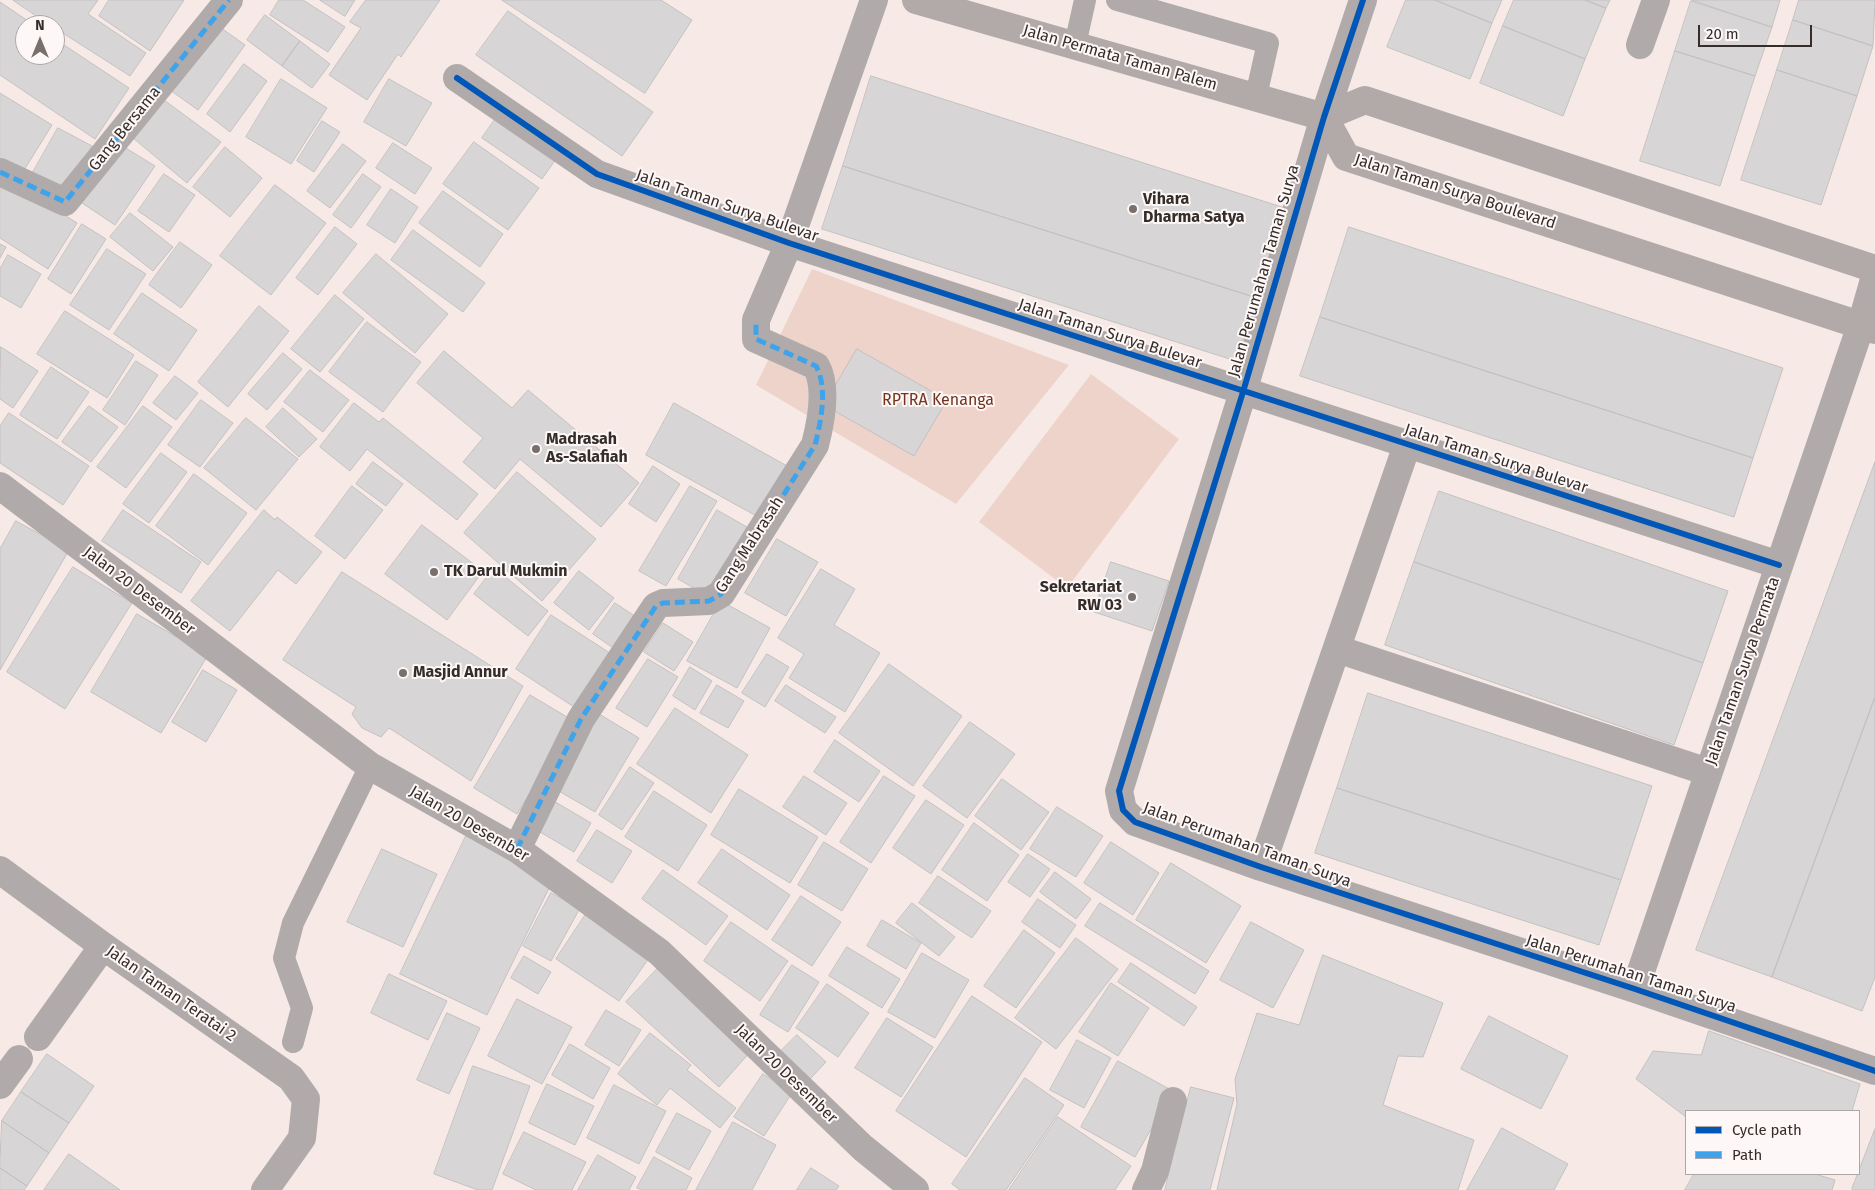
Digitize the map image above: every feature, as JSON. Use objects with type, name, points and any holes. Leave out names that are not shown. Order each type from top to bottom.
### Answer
[{"type":"street","name":"Gang Bersama","points":[[0,172],[65,202],[229,0]]},
{"type":"street","points":[[788,243],[874,0]]},
{"type":"street","name":"Jalan Perumahan Taman Surya","points":[[1363,0],[1324,117],[1243,392],[1119,791],[1123,810],[1135,822],[1261,867],[1874,1067]]},
{"type":"street","points":[[1640,46],[1656,0]]},
{"type":"street","name":"Jalan Permata Taman Palem","points":[[931,2],[1324,117]]},
{"type":"street","name":"Jalan Taman Surya Bulevar","points":[[458,78],[597,174],[788,243],[1779,565]]},
{"type":"street","points":[[1324,117],[1365,100],[1875,269]]},
{"type":"street","name":"Jalan Taman Surya Boulevard","points":[[1324,117],[1346,157],[1868,328]]},
{"type":"street","name":"Gang Mabrasah","points":[[517,849],[582,719],[656,606],[663,603],[709,601],[721,594],[815,445],[821,416],[820,373],[816,366],[756,339],[756,320],[788,243]]},
{"type":"street","name":"Jalan Taman Surya Permata","points":[[1635,989],[1779,565],[1868,328],[1875,276]]},
{"type":"street","name":"Jalan Perumahan Taman Surya","points":[[1261,867],[1407,445]]},
{"type":"street","name":"Jalan 20 Desember","points":[[0,486],[370,766],[517,849],[659,952],[864,1148],[915,1190]]},
{"type":"street","points":[[1337,649],[1708,772]]},
{"type":"street","name":"Jalan Taman Teratai 2","points":[[0,870],[103,946],[291,1078],[306,1099],[302,1138],[265,1190]]},
{"type":"street","points":[[38,1037],[103,946]]},
{"type":"street","points":[[0,1085],[19,1059]]},
{"type":"street","points":[[1146,1190],[1155,1170],[1172,1101]]},
{"type":"lane","points":[[1075,45],[1085,0]]},
{"type":"lane","points":[[1117,0],[1268,43],[1256,96]]},
{"type":"lane","points":[[292,1042],[302,1008],[284,958],[293,923],[370,766]]},
{"type":"green space","name":"RPTRA Kenanga","points":[[812,269],[1069,365],[956,504],[756,385]]},
{"type":"green space","points":[[1091,374],[1179,439],[1067,588],[979,522]]},
{"type":"building","points":[[13,0],[98,0],[88,14],[146,53],[130,76],[65,34],[65,15],[35,15]]},
{"type":"building","points":[[109,0],[184,0],[150,51],[99,16]]},
{"type":"building","points":[[279,0],[303,0],[345,27],[328,52],[270,15]]},
{"type":"building","points":[[320,0],[355,0],[345,16]]},
{"type":"building","points":[[366,0],[440,0],[401,57],[398,54],[367,100],[329,75],[361,28],[350,22]]},
{"type":"building","points":[[502,0],[661,0],[692,20],[645,93]]},
{"type":"building","points":[[1406,0],[1435,0],[1492,23],[1470,79],[1387,47]]},
{"type":"building","points":[[1435,0],[1502,0],[1492,23]]},
{"type":"building","points":[[1514,0],[1585,0],[1606,8],[1585,59],[1503,26]]},
{"type":"building","points":[[1585,0],[1610,0],[1606,8]]},
{"type":"building","points":[[1692,0],[1780,0],[1772,27]]},
{"type":"building","points":[[1799,0],[1875,0],[1873,46],[1793,20]]},
{"type":"building","points":[[1691,1],[1772,27],[1755,76],[1675,51]]},
{"type":"building","points":[[0,2],[19,15],[15,15],[15,65],[65,65],[65,46],[129,88],[95,139],[0,75]]},
{"type":"building","points":[[508,11],[653,112],[622,156],[476,55]]},
{"type":"building","points":[[265,15],[300,41],[282,66],[247,40]]},
{"type":"building","points":[[1793,20],[1873,46],[1857,96],[1777,70]]},
{"type":"building","points":[[217,25],[245,45],[198,110],[170,90]]},
{"type":"building","points":[[1503,26],[1585,59],[1563,116],[1480,83]]},
{"type":"building","points":[[300,41],[330,64],[312,88],[282,66]]},
{"type":"building","points":[[1675,51],[1755,76],[1720,186],[1640,161]]},
{"type":"building","points":[[244,64],[267,81],[230,132],[207,114]]},
{"type":"building","points":[[1777,70],[1857,96],[1821,205],[1741,180]]},
{"type":"building","points":[[871,76],[1285,208],[1257,298],[843,166]]},
{"type":"building","points":[[281,79],[327,108],[291,164],[246,137]]},
{"type":"building","points":[[389,79],[432,103],[406,146],[364,122]]},
{"type":"building","points":[[0,93],[52,125],[21,175],[0,162]]},
{"type":"building","points":[[164,100],[221,142],[187,183],[133,138]]},
{"type":"building","points":[[496,118],[556,159],[542,179],[482,138]]},
{"type":"building","points":[[322,121],[340,132],[314,172],[297,161]]},
{"type":"building","points":[[58,128],[92,146],[66,193],[32,174]]},
{"type":"building","points":[[474,142],[539,188],[508,230],[443,184]]},
{"type":"building","points":[[393,143],[432,168],[415,194],[376,168]]},
{"type":"building","points":[[343,144],[366,161],[330,208],[307,191]]},
{"type":"building","points":[[124,147],[155,166],[115,225],[82,203]]},
{"type":"building","points":[[225,147],[262,178],[230,217],[193,187]]},
{"type":"building","points":[[843,166],[1257,298],[1236,361],[822,229]]},
{"type":"building","points":[[0,174],[77,223],[48,269],[0,238]]},
{"type":"building","points":[[164,174],[195,195],[169,232],[138,211]]},
{"type":"building","points":[[363,174],[381,187],[351,228],[333,215]]},
{"type":"building","points":[[275,185],[326,223],[271,295],[220,256]]},
{"type":"building","points":[[391,189],[418,207],[395,243],[367,225]]},
{"type":"building","points":[[443,191],[503,234],[480,267],[419,223]]},
{"type":"building","points":[[130,213],[173,247],[153,271],[110,237]]},
{"type":"building","points":[[82,224],[106,239],[71,294],[48,279]]},
{"type":"building","points":[[335,227],[357,244],[318,295],[296,278]]},
{"type":"building","points":[[1349,227],[1783,368],[1753,458],[1320,317]]},
{"type":"building","points":[[413,230],[485,283],[463,312],[391,260]]},
{"type":"building","points":[[180,242],[212,265],[181,308],[149,285]]},
{"type":"building","points":[[0,244],[6,247],[0,258]]},
{"type":"building","points":[[107,249],[146,274],[109,330],[70,305]]},
{"type":"building","points":[[376,254],[448,314],[415,353],[343,293]]},
{"type":"building","points":[[8,255],[41,274],[21,308],[0,296],[0,269]]},
{"type":"building","points":[[142,293],[197,330],[169,371],[114,334]]},
{"type":"building","points":[[335,295],[364,319],[320,372],[291,349]]},
{"type":"building","points":[[259,306],[289,331],[228,407],[198,382]]},
{"type":"building","points":[[65,311],[134,355],[107,398],[37,354]]},
{"type":"building","points":[[1320,317],[1753,458],[1734,517],[1300,376]]},
{"type":"building","points":[[367,322],[421,362],[383,412],[329,372]]},
{"type":"building","points":[[1,347],[38,371],[13,408],[0,399]]},
{"type":"building","points":[[857,349],[947,400],[914,456],[824,405]]},
{"type":"building","name":"Madrasah As-Salafiah","points":[[444,351],[512,408],[528,390],[639,483],[601,527],[520,459],[495,489],[463,462],[483,438],[417,383]]},
{"type":"building","points":[[283,353],[302,369],[267,410],[248,394]]},
{"type":"building","points":[[136,361],[158,375],[125,425],[103,410]]},
{"type":"building","points":[[51,367],[89,392],[57,439],[20,415]]},
{"type":"building","points":[[310,370],[349,400],[323,432],[284,402]]},
{"type":"building","points":[[175,376],[198,393],[176,420],[153,403]]},
{"type":"building","points":[[201,400],[233,423],[200,467],[168,445]]},
{"type":"building","points":[[354,403],[379,422],[383,418],[478,494],[457,520],[367,449],[350,471],[320,447]]},
{"type":"building","points":[[674,403],[789,467],[760,518],[646,455]]},
{"type":"building","points":[[89,406],[118,427],[91,462],[62,442]]},
{"type":"building","points":[[143,406],[172,427],[126,488],[97,467]]},
{"type":"building","points":[[283,408],[317,439],[299,457],[266,427]]},
{"type":"building","points":[[9,413],[89,466],[63,505],[0,463],[0,426]]},
{"type":"building","points":[[246,418],[298,459],[256,510],[204,468]]},
{"type":"building","points":[[161,453],[187,472],[149,523],[123,504]]},
{"type":"building","points":[[373,462],[403,484],[386,506],[356,484]]},
{"type":"building","points":[[1875,462],[1875,697],[1772,977],[1696,950]]},
{"type":"building","points":[[653,466],[680,484],[656,522],[629,504]]},
{"type":"building","points":[[517,472],[596,539],[542,601],[464,533]]},
{"type":"building","points":[[194,474],[247,513],[208,565],[156,526]]},
{"type":"building","points":[[352,486],[383,510],[345,559],[315,536]]},
{"type":"building","points":[[690,486],[717,501],[666,586],[639,571]]},
{"type":"building","points":[[1439,491],[1728,591],[1703,663],[1414,562]]},
{"type":"building","points":[[123,510],[201,562],[181,593],[102,541]]},
{"type":"building","points":[[264,510],[275,520],[277,517],[322,552],[296,584],[278,570],[230,631],[191,601]]},
{"type":"building","points":[[717,510],[747,527],[708,596],[678,579]]},
{"type":"building","points":[[16,521],[69,550],[0,670],[0,549]]},
{"type":"building","name":"TK Darul Mukmin","points":[[422,525],[483,571],[447,620],[385,574]]},
{"type":"building","points":[[777,539],[818,562],[786,616],[745,593]]},
{"type":"building","name":"Sekretariat RW 03","points":[[1111,562],[1169,581],[1152,631],[1094,612]]},
{"type":"building","points":[[1414,562],[1703,663],[1674,745],[1385,645]]},
{"type":"building","points":[[73,567],[132,603],[65,709],[7,672]]},
{"type":"building","points":[[494,568],[548,611],[528,636],[474,594]]},
{"type":"building","points":[[821,569],[855,589],[834,625],[880,653],[845,712],[789,678],[804,654],[778,638]]},
{"type":"building","points":[[579,571],[614,598],[589,630],[554,603]]},
{"type":"building","name":"Masjid Annur","points":[[342,572],[523,686],[471,781],[389,728],[381,737],[362,728],[352,714],[356,707],[283,660]]},
{"type":"building","points":[[721,601],[770,628],[737,688],[687,661]]},
{"type":"building","points":[[615,603],[638,618],[616,650],[593,634]]},
{"type":"building","points":[[137,614],[208,655],[161,733],[91,692]]},
{"type":"building","points":[[551,615],[613,655],[577,709],[516,669]]},
{"type":"building","points":[[663,623],[693,642],[674,671],[644,652]]},
{"type":"building","points":[[767,654],[789,667],[765,707],[742,693]]},
{"type":"building","points":[[648,659],[678,677],[647,727],[616,708]]},
{"type":"building","points":[[889,664],[962,716],[913,786],[839,733]]},
{"type":"building","points":[[690,667],[712,681],[695,710],[673,696]]},
{"type":"building","points":[[203,670],[237,690],[206,742],[172,722]]},
{"type":"building","points":[[717,685],[744,701],[728,728],[700,713]]},
{"type":"building","points":[[786,685],[836,717],[825,733],[775,701]]},
{"type":"building","points":[[1368,693],[1652,786],[1621,880],[1337,788]]},
{"type":"building","points":[[530,695],[574,721],[517,814],[474,788]]},
{"type":"building","points":[[1875,697],[1875,977],[1862,1011],[1772,977]]},
{"type":"building","points":[[675,708],[748,755],[711,813],[637,764]]},
{"type":"building","points":[[594,711],[639,738],[595,812],[550,786]]},
{"type":"building","points":[[970,722],[1015,754],[967,818],[923,786]]},
{"type":"building","points":[[835,740],[880,771],[859,802],[814,772]]},
{"type":"building","points":[[630,767],[654,783],[622,830],[599,815]]},
{"type":"building","points":[[804,776],[847,803],[826,835],[783,807]]},
{"type":"building","points":[[884,776],[915,796],[871,863],[840,842]]},
{"type":"building","points":[[1002,779],[1049,812],[1021,850],[975,816]]},
{"type":"building","points":[[1337,788],[1621,880],[1599,945],[1315,853]]},
{"type":"building","points":[[739,789],[818,837],[790,883],[711,835]]},
{"type":"building","points":[[654,791],[707,825],[678,871],[625,837]]},
{"type":"building","points":[[547,797],[591,823],[574,852],[530,826]]},
{"type":"building","points":[[926,800],[964,825],[931,874],[893,848]]},
{"type":"building","points":[[1057,807],[1103,836],[1076,877],[1030,849]]},
{"type":"building","points":[[974,823],[1019,855],[987,901],[942,870]]},
{"type":"building","points":[[597,830],[632,851],[612,883],[577,861]]},
{"type":"building","points":[[466,836],[554,878],[487,1015],[400,974]]},
{"type":"building","points":[[824,842],[868,869],[842,911],[798,885]]},
{"type":"building","points":[[1111,842],[1159,873],[1133,915],[1084,883]]},
{"type":"building","points":[[382,849],[437,874],[403,947],[347,922]]},
{"type":"building","points":[[722,849],[790,895],[767,930],[698,883]]},
{"type":"building","points":[[1028,854],[1050,869],[1030,897],[1008,882]]},
{"type":"building","points":[[1171,863],[1241,906],[1206,963],[1136,920]]},
{"type":"building","points":[[663,870],[728,916],[706,945],[642,899]]},
{"type":"building","points":[[1055,872],[1091,899],[1076,919],[1040,892]]},
{"type":"building","points":[[938,876],[991,911],[972,938],[919,903]]},
{"type":"building","points":[[551,893],[580,908],[551,961],[523,946]]},
{"type":"building","points":[[801,896],[841,922],[812,966],[772,940]]},
{"type":"building","points":[[1038,899],[1076,925],[1060,948],[1022,922]]},
{"type":"building","points":[[912,903],[955,937],[939,956],[896,923]]},
{"type":"building","points":[[1100,903],[1209,971],[1195,994],[1085,926]]},
{"type":"building","points":[[590,908],[654,951],[619,1001],[556,959]]},
{"type":"building","points":[[882,920],[921,943],[906,969],[867,946]]},
{"type":"building","points":[[731,922],[788,961],[760,1001],[704,961]]},
{"type":"building","points":[[1251,922],[1304,950],[1273,1008],[1220,980]]},
{"type":"building","points":[[1024,930],[1055,953],[1016,1008],[984,986]]},
{"type":"building","points":[[1076,938],[1118,969],[1056,1049],[1015,1018]]},
{"type":"building","points":[[847,947],[900,979],[882,1008],[829,976]]},
{"type":"building","points":[[922,953],[969,980],[935,1038],[888,1012]]},
{"type":"building","points":[[1323,955],[1443,1003],[1423,1057],[1398,1056],[1383,1105],[1474,1140],[1458,1190],[1217,1190],[1237,1104],[1235,1079],[1257,1013],[1299,1025]]},
{"type":"building","points":[[524,956],[551,972],[538,994],[511,978]]},
{"type":"building","points":[[1131,963],[1197,1007],[1184,1026],[1118,982]]},
{"type":"building","points":[[792,965],[819,982],[788,1032],[760,1015]]},
{"type":"building","points":[[660,966],[752,1050],[719,1087],[626,1002]]},
{"type":"building","points":[[389,974],[447,1001],[428,1040],[371,1013]]},
{"type":"building","points":[[1111,983],[1149,1008],[1118,1056],[1079,1032]]},
{"type":"building","points":[[827,984],[869,1013],[838,1057],[796,1028]]},
{"type":"building","points":[[972,996],[1042,1042],[966,1157],[896,1111]]},
{"type":"building","points":[[517,999],[572,1027],[542,1084],[488,1056]]},
{"type":"building","points":[[606,1010],[641,1030],[619,1066],[585,1045]]},
{"type":"building","points":[[447,1013],[480,1028],[449,1094],[417,1080]]},
{"type":"building","points":[[1489,1016],[1568,1056],[1541,1109],[1461,1069]]},
{"type":"building","points":[[887,1018],[933,1047],[901,1097],[855,1068]]},
{"type":"building","points":[[1709,1031],[1860,1084],[1852,1110],[1685,1110],[1685,1116],[1636,1079],[1653,1051],[1701,1055]]},
{"type":"building","points":[[650,1033],[691,1065],[687,1070],[736,1108],[720,1128],[670,1088],[657,1105],[618,1074]]},
{"type":"building","points":[[797,1035],[826,1062],[810,1079],[780,1052]]},
{"type":"building","points":[[1077,1040],[1111,1058],[1084,1108],[1050,1090]]},
{"type":"building","points":[[570,1044],[610,1068],[593,1099],[552,1075]]},
{"type":"building","points":[[47,1054],[94,1086],[69,1123],[21,1092]]},
{"type":"building","points":[[1118,1061],[1173,1091],[1135,1157],[1081,1127]]},
{"type":"building","points":[[473,1066],[530,1086],[492,1190],[478,1190],[434,1174]]},
{"type":"building","points":[[763,1074],[792,1093],[764,1136],[734,1117]]},
{"type":"building","points":[[1025,1078],[1064,1105],[1006,1190],[960,1190],[952,1184]]},
{"type":"building","points":[[547,1084],[594,1106],[575,1145],[529,1123]]},
{"type":"building","points":[[614,1085],[666,1111],[639,1164],[587,1138]]},
{"type":"building","points":[[1191,1087],[1234,1098],[1210,1190],[1165,1190]]},
{"type":"building","points":[[21,1092],[69,1123],[49,1153],[2,1121]]},
{"type":"building","points":[[677,1113],[711,1131],[689,1170],[656,1152]]},
{"type":"building","points":[[1058,1117],[1131,1166],[1115,1190],[1009,1190]]},
{"type":"building","points":[[2,1121],[49,1153],[27,1186],[0,1168]]},
{"type":"building","points":[[733,1122],[776,1145],[752,1190],[696,1190]]},
{"type":"building","points":[[1502,1128],[1568,1164],[1554,1190],[1467,1190]]},
{"type":"building","points":[[1875,1129],[1875,1190],[1852,1189],[1857,1175],[1860,1175],[1860,1168]]},
{"type":"building","points":[[524,1132],[586,1162],[572,1190],[536,1190],[503,1174]]},
{"type":"building","points":[[69,1154],[120,1190],[44,1190]]},
{"type":"building","points":[[598,1155],[636,1177],[629,1190],[578,1190]]},
{"type":"building","points":[[654,1157],[692,1178],[686,1190],[642,1190],[637,1188]]},
{"type":"building","points":[[0,1168],[27,1186],[24,1190],[0,1190]]},
{"type":"building","points":[[811,1168],[839,1186],[836,1190],[797,1190]]},
{"type":"building","points":[[1693,1175],[1818,1175],[1835,1180],[1832,1190],[1685,1190]]},
{"type":"marked path","points":[[0,172],[65,202],[229,0]]},
{"type":"marked path","points":[[517,849],[581,719],[656,606],[663,603],[709,601],[721,594],[815,445],[823,394],[820,374],[816,366],[756,339],[756,320]]},
{"type":"cycle path","points":[[1363,0],[1324,117],[1243,392],[1119,791],[1123,810],[1135,822],[1261,867],[1635,989],[1875,1071]]},
{"type":"cycle path","points":[[457,78],[597,174],[789,243],[1779,565]]},
{"type":"place","name":"Vihara Dharma Satya","points":[[1133,209]]},
{"type":"place","name":"Madrasah As-Salafiah","points":[[536,449]]},
{"type":"place","name":"TK Darul Mukmin","points":[[434,572]]},
{"type":"place","name":"Sekretariat RW 03","points":[[1132,597]]},
{"type":"place","name":"Masjid Annur","points":[[403,673]]}]
